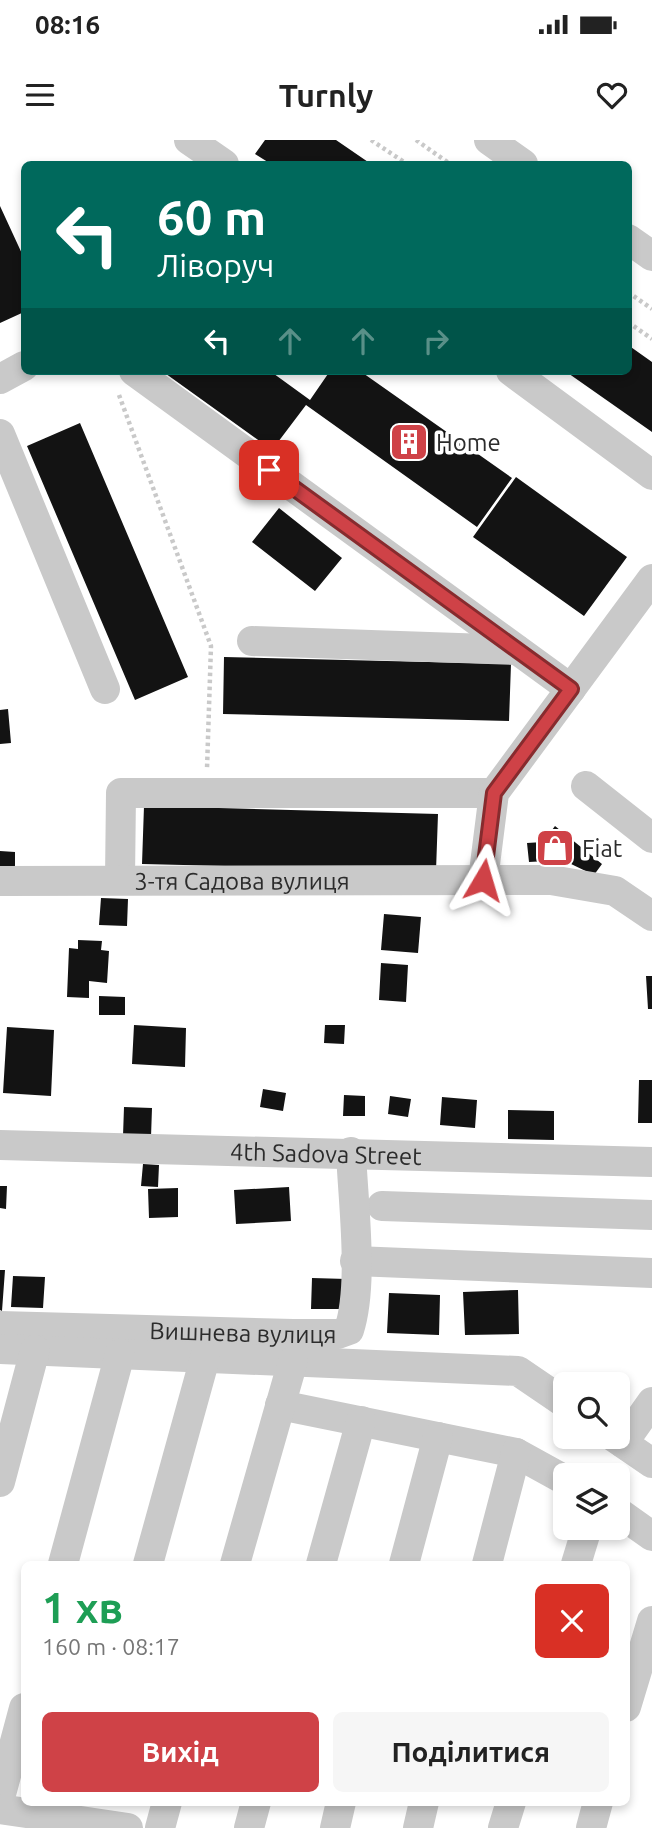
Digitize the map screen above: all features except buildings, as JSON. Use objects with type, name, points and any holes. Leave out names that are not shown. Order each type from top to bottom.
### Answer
[{"type":"street","points":[[489,140],[519,161]]},
{"type":"street","points":[[632,242],[652,256]]},
{"type":"street","points":[[0,379],[21,368]]},
{"type":"street","points":[[516,375],[652,475]]},
{"type":"street","points":[[124,378],[571,689]]},
{"type":"street","points":[[0,434],[105,689]]},
{"type":"street","points":[[652,579],[494,793],[483,880],[551,880],[615,891],[652,916]]},
{"type":"street","points":[[252,641],[517,650]]},
{"type":"street","points":[[586,786],[652,838]]},
{"type":"street","points":[[120,879],[121,793],[494,793]]},
{"type":"street","name":"3-тя Садова вулиця","points":[[0,881],[483,880]]},
{"type":"street","name":"4th Sadova Street","points":[[0,1145],[351,1152],[652,1162]]},
{"type":"street","name":"Вишнева вулиця","points":[[0,1326],[338,1334],[348,1330],[353,1317],[355,1261],[351,1152]]},
{"type":"street","points":[[382,1206],[652,1216]]},
{"type":"street","points":[[355,1261],[652,1273]]},
{"type":"street","points":[[0,1349],[519,1371],[553,1395]]},
{"type":"street","points":[[0,1482],[34,1350]]},
{"type":"street","points":[[64,1561],[120,1354]]},
{"type":"street","points":[[149,1561],[205,1358]]},
{"type":"street","points":[[236,1561],[293,1362]]},
{"type":"street","points":[[630,1427],[652,1402]]},
{"type":"street","points":[[280,1405],[516,1453],[553,1473]]},
{"type":"street","points":[[322,1561],[361,1422]]},
{"type":"street","points":[[405,1561],[438,1437]]},
{"type":"street","points":[[630,1448],[652,1463]]},
{"type":"street","points":[[488,1561],[516,1453]]},
{"type":"street","points":[[630,1520],[652,1536]]},
{"type":"street","points":[[577,1561],[583,1540]]},
{"type":"street","points":[[630,1694],[652,1621]]},
{"type":"street","points":[[0,1798],[21,1719]]},
{"type":"street","points":[[160,1828],[166,1806]]},
{"type":"street","points":[[249,1828],[255,1806]]},
{"type":"street","points":[[335,1828],[340,1806]]},
{"type":"street","points":[[418,1828],[423,1806]]},
{"type":"street","points":[[503,1828],[509,1806]]},
{"type":"street","points":[[591,1828],[597,1806]]},
{"type":"street","points":[[0,1809],[80,1812],[128,1828]]},
{"type":"path","points":[[371,140],[402,161]]},
{"type":"path","points":[[416,140],[446,161]]},
{"type":"path","points":[[632,295],[652,309]]},
{"type":"path","points":[[632,325],[652,340]]},
{"type":"path","points":[[124,378],[211,646],[206,794]]},
{"type":"place","name":"Home","points":[[409,442]]},
{"type":"place","name":"Fiat","points":[[555,848]]},
{"type":"route","points":[[269,470],[571,689],[494,793],[483,880]]}]
